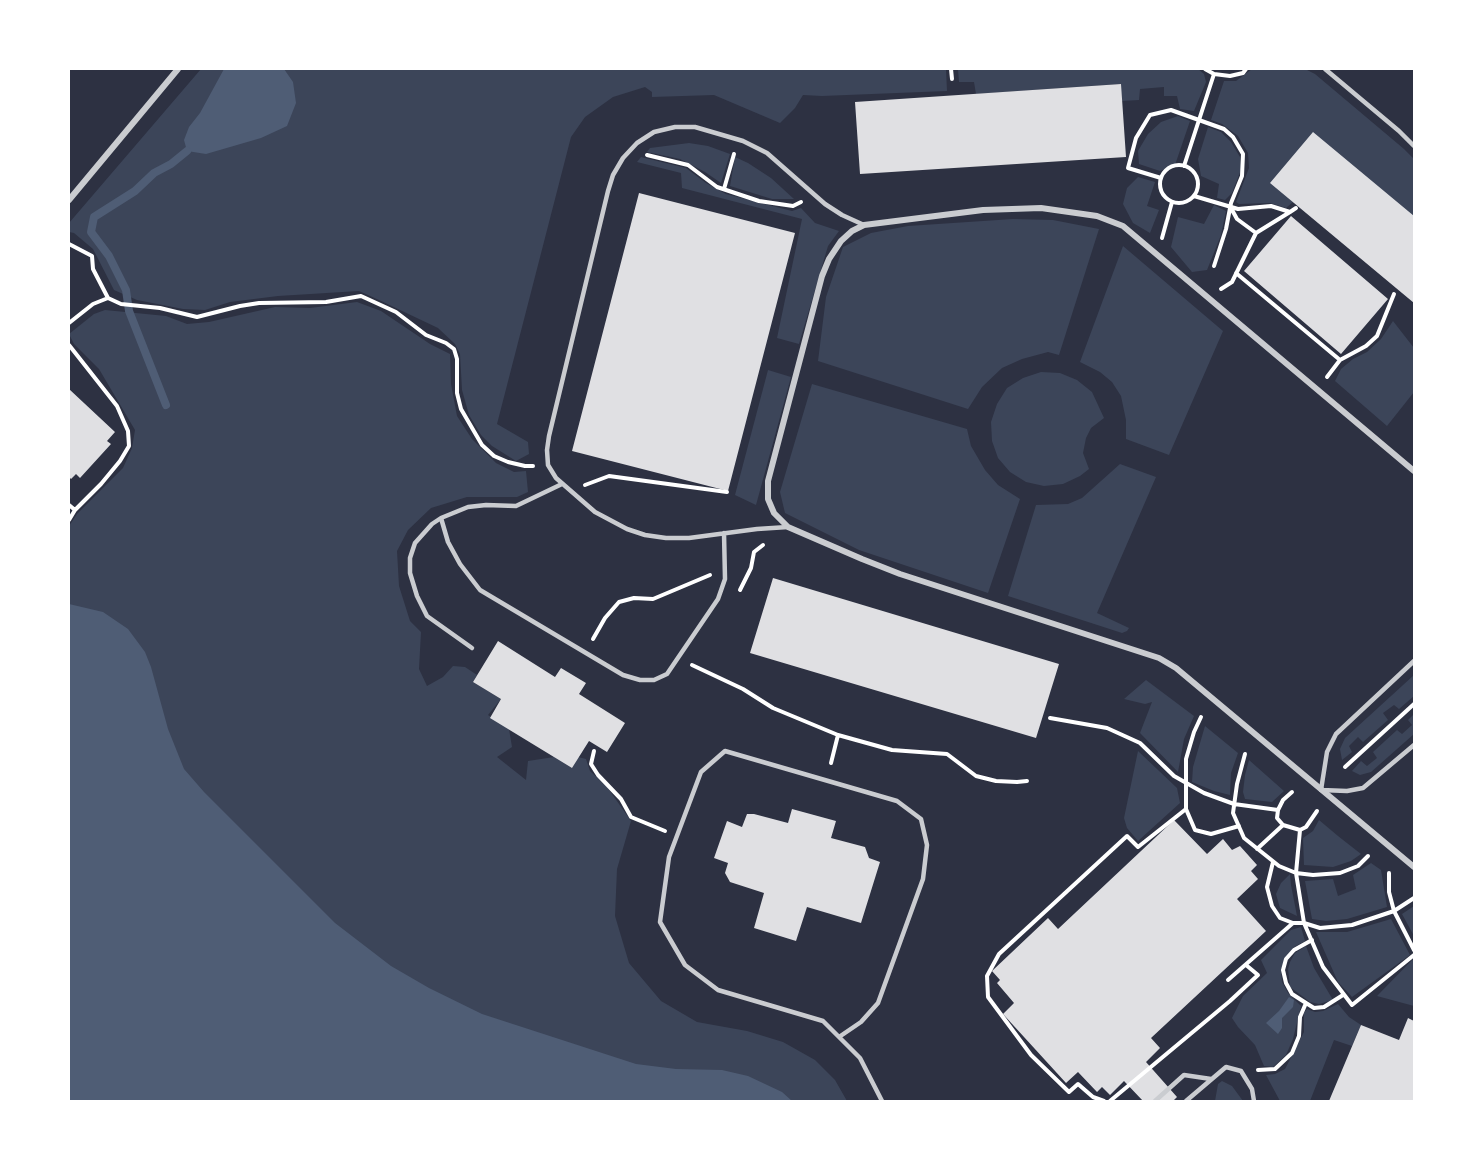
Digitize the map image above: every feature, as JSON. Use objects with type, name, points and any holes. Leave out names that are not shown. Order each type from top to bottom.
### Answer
[{"type":"street","points":[[69,200],[178,69]]},
{"type":"street","points":[[1414,471],[1123,226],[1113,220],[1097,216],[1041,208],[983,210],[864,225],[852,231],[841,241],[829,259],[822,276],[768,481],[768,499],[774,513],[788,527],[900,574],[1159,658],[1176,668],[1414,867]]},
{"type":"lane","points":[[1325,69],[1414,146]]},
{"type":"lane","points":[[788,527],[689,538],[645,535],[595,512],[562,483],[548,465],[549,436],[608,191],[623,158],[637,143],[654,132],[675,127],[695,127],[738,139],[767,153],[815,195],[842,215],[864,225]]},
{"type":"lane","points":[[472,648],[427,616],[417,596],[410,573],[410,558],[416,543],[432,524],[441,518],[468,507],[516,506],[562,483]]},
{"type":"lane","points":[[441,518],[448,542],[460,564],[480,590],[623,675],[640,680],[654,680],[667,674],[718,599],[725,579],[724,533]]},
{"type":"lane","points":[[1414,661],[1336,734],[1327,752],[1321,789],[1347,791],[1363,788],[1414,745]]},
{"type":"lane","points":[[839,1037],[861,1022],[878,1004],[923,879],[927,845],[921,819],[897,801],[725,751],[701,772],[677,835],[669,857],[660,922],[685,965],[718,990],[822,1021],[860,1058],[882,1101]]},
{"type":"lane","points":[[1186,1101],[1226,1067],[1241,1071],[1252,1089],[1254,1101]]},
{"type":"lane","points":[[1155,1101],[1184,1075],[1211,1079]]},
{"type":"path","points":[[951,69],[952,79]]},
{"type":"path","points":[[1205,69],[1214,74],[1230,76],[1243,73],[1246,69]]},
{"type":"path","points":[[1184,166],[1214,74]]},
{"type":"path","points":[[1161,178],[1128,168],[1136,138],[1150,115],[1171,110],[1224,129],[1233,137],[1243,154],[1242,176],[1214,266]]},
{"type":"path","points":[[724,189],[738,139]]},
{"type":"path","points":[[629,151],[688,165],[717,187],[759,201],[793,206],[815,195]]},
{"type":"path","points":[[1184,166],[1197,178],[1198,188],[1188,201],[1180,204],[1172,202],[1162,193],[1161,178],[1170,167],[1184,166]]},
{"type":"path","points":[[1194,196],[1238,209],[1271,206],[1290,212]]},
{"type":"path","points":[[1158,254],[1172,202]]},
{"type":"path","points":[[1231,207],[1237,219],[1256,233]]},
{"type":"path","points":[[1219,290],[1232,282],[1256,233],[1296,208]]},
{"type":"path","points":[[69,244],[92,256],[95,275],[108,298],[121,304],[166,309],[198,317],[260,303],[326,302],[362,296],[396,312],[426,335],[454,349],[457,359],[457,393],[460,409],[482,445],[494,456],[525,466],[548,465]]},
{"type":"path","points":[[1236,273],[1340,360]]},
{"type":"path","points":[[1325,381],[1340,360],[1366,346],[1377,336],[1394,294]]},
{"type":"path","points":[[69,323],[93,304],[108,298]]},
{"type":"path","points":[[69,345],[117,406],[128,431],[129,446],[107,476],[75,510],[69,520]]},
{"type":"path","points":[[571,492],[590,482],[609,476],[727,492]]},
{"type":"path","points":[[69,505],[75,510]]},
{"type":"path","points":[[738,593],[751,568],[754,552],[788,527]]},
{"type":"path","points":[[586,653],[605,618],[619,602],[634,598],[653,599],[725,568]]},
{"type":"path","points":[[697,656],[691,665],[743,689],[772,708],[838,735],[892,750],[947,754],[976,776],[996,781],[1027,781]]},
{"type":"path","points":[[1345,767],[1414,704]]},
{"type":"path","points":[[1201,717],[1186,759],[1186,809],[1195,830],[1211,834],[1239,826]]},
{"type":"path","points":[[1050,718],[1107,728],[1140,743],[1174,776],[1204,793],[1234,804],[1278,810]]},
{"type":"path","points":[[831,763],[838,735]]},
{"type":"path","points":[[594,751],[591,764],[598,775],[621,799],[631,817],[641,823],[677,835]]},
{"type":"path","points":[[1245,754],[1237,783],[1233,813],[1244,838],[1257,849],[1279,866],[1296,873],[1313,875],[1340,873],[1358,866],[1368,856]]},
{"type":"path","points":[[1292,792],[1278,810],[1277,818],[1283,825],[1300,830],[1306,827],[1317,811]]},
{"type":"path","points":[[1104,1101],[1093,1097],[1078,1084],[1069,1092],[1031,1055],[988,997],[987,976],[999,954],[1127,836],[1138,847],[1186,809]]},
{"type":"path","points":[[1257,849],[1283,825]]},
{"type":"path","points":[[1300,830],[1296,873],[1304,923],[1323,967],[1352,1005],[1414,955]]},
{"type":"path","points":[[1273,862],[1267,887],[1272,906],[1280,918],[1293,923],[1304,923],[1320,928],[1352,925],[1394,911],[1414,898]]},
{"type":"path","points":[[1389,873],[1389,892],[1394,911],[1414,950]]},
{"type":"path","points":[[1228,980],[1293,923]]},
{"type":"path","points":[[1312,940],[1294,950],[1286,959],[1283,969],[1286,983],[1292,994],[1314,1008],[1324,1007],[1343,995]]},
{"type":"path","points":[[1110,1101],[1230,1001],[1257,975],[1246,965]]},
{"type":"path","points":[[1245,1078],[1259,1069],[1275,1069],[1292,1053],[1299,1036],[1300,1017],[1306,1003]]},
{"type":"shaded area","points":[[201,69],[946,69],[947,91],[803,95],[795,108],[780,123],[714,95],[652,97],[652,92],[645,87],[613,97],[585,117],[571,137],[497,424],[528,442],[529,454],[516,461],[492,446],[481,435],[469,415],[462,390],[460,354],[455,344],[438,328],[359,291],[278,296],[230,302],[205,310],[183,309],[137,300],[114,290],[93,249],[74,233],[69,232],[69,223]]},
{"type":"shaded area","points":[[224,69],[284,69],[293,82],[296,103],[287,126],[261,138],[206,154],[187,151],[184,140],[189,127],[200,113]]},
{"type":"shaded area","points":[[958,69],[1198,69],[1204,74],[1206,82],[1194,111],[1180,109],[1177,96],[1164,96],[1164,87],[1140,89],[1139,100],[1122,101],[1120,84],[976,94],[974,82],[959,82]]},
{"type":"shaded area","points":[[1252,69],[1305,69],[1315,74],[1404,149],[1414,159],[1414,216],[1271,183],[1293,202],[1286,208],[1270,203],[1239,204],[1236,202],[1249,168],[1248,153],[1238,136],[1222,124],[1211,120],[1224,81],[1236,81]]},
{"type":"shaded area","points":[[1178,116],[1190,121],[1175,165],[1160,171],[1139,164],[1138,151],[1148,134],[1161,122]]},
{"type":"shaded area","points":[[1208,127],[1221,132],[1231,142],[1240,157],[1241,170],[1232,193],[1225,200],[1217,198],[1219,184],[1201,176],[1198,159]]},
{"type":"shaded area","points":[[689,143],[708,146],[730,154],[721,183],[680,159],[647,152],[650,148]]},
{"type":"shaded area","points":[[641,157],[686,168],[726,194],[792,211],[801,208],[815,223],[839,231],[828,246],[799,344],[777,338],[802,219],[682,188],[681,173],[637,162]]},
{"type":"shaded area","points":[[735,157],[771,178],[794,199],[772,199],[730,186]]},
{"type":"shaded area","points":[[1138,177],[1155,182],[1147,206],[1159,210],[1150,233],[1133,223],[1123,204],[1127,188]]},
{"type":"shaded area","points":[[1214,205],[1226,211],[1221,235],[1207,270],[1192,272],[1171,247],[1178,217],[1204,224]]},
{"type":"shaded area","points":[[1013,219],[1053,220],[1099,229],[1059,355],[1048,352],[1022,359],[1002,368],[982,387],[968,409],[818,361],[826,297],[843,247],[871,233],[908,226]]},
{"type":"shaded area","points":[[1123,246],[1223,331],[1169,455],[1126,439],[1126,420],[1121,396],[1112,382],[1100,372],[1080,362]]},
{"type":"shaded area","points":[[357,302],[381,311],[430,344],[450,354],[451,384],[457,416],[472,439],[496,463],[514,472],[526,471],[528,492],[517,497],[467,497],[431,508],[408,530],[397,551],[399,586],[410,621],[421,632],[419,669],[427,686],[443,677],[453,666],[465,667],[477,675],[473,682],[501,699],[488,715],[509,729],[512,747],[497,757],[526,780],[528,761],[554,757],[572,768],[578,757],[586,759],[590,771],[607,787],[631,821],[617,869],[615,916],[629,963],[661,1001],[697,1022],[747,1031],[783,1042],[815,1060],[835,1080],[847,1101],[69,1101],[69,526],[77,514],[123,468],[132,448],[135,430],[99,369],[74,344],[69,334],[94,314],[105,310],[166,316],[187,324],[209,322],[275,307],[310,308]]},
{"type":"shaded area","points":[[1393,321],[1414,348],[1414,392],[1387,426],[1335,381],[1341,369],[1353,359],[1367,352],[1381,339]]},
{"type":"shaded area","points":[[768,370],[791,377],[756,505],[735,495]]},
{"type":"shaded area","points":[[1041,372],[1060,373],[1077,380],[1092,392],[1104,418],[1091,428],[1086,438],[1083,453],[1089,469],[1063,484],[1044,486],[1026,482],[1010,472],[998,458],[992,441],[991,422],[997,404],[1007,388],[1023,378]]},
{"type":"shaded area","points":[[812,384],[967,429],[971,446],[985,470],[998,485],[1020,499],[988,593],[859,550],[785,513],[780,492]]},
{"type":"shaded area","points":[[1120,464],[1156,477],[1097,613],[1129,628],[1127,631],[1122,633],[1008,596],[1036,505],[1068,504],[1082,498]]},
{"type":"shaded area","points":[[69,604],[103,612],[128,629],[145,652],[151,667],[168,729],[184,769],[204,792],[335,923],[391,966],[482,1014],[636,1064],[676,1069],[722,1070],[748,1076],[782,1092],[792,1101],[69,1101]]},
{"type":"shaded area","points":[[1414,675],[1414,696],[1399,709],[1394,705],[1383,713],[1388,720],[1363,742],[1358,737],[1349,746],[1352,752],[1342,760],[1340,749],[1345,738]]},
{"type":"shaded area","points":[[1146,680],[1194,716],[1184,739],[1178,772],[1140,733],[1152,702],[1145,704],[1124,699]]},
{"type":"shaded area","points":[[1414,714],[1414,734],[1371,772],[1360,775],[1352,771],[1361,761],[1367,766],[1377,758],[1373,752],[1397,730],[1402,734],[1412,725],[1408,720]]},
{"type":"shaded area","points":[[1205,726],[1238,753],[1231,773],[1230,795],[1192,782],[1193,767]]},
{"type":"shaded area","points":[[1138,751],[1177,788],[1180,803],[1138,841],[1127,828],[1124,818]]},
{"type":"shaded area","points":[[1249,760],[1284,791],[1272,802],[1245,799],[1243,792]]},
{"type":"shaded area","points":[[1319,820],[1361,854],[1351,861],[1333,867],[1304,865],[1303,838],[1313,831]]},
{"type":"shaded area","points":[[1371,863],[1381,870],[1387,907],[1347,919],[1326,921],[1312,919],[1305,881],[1333,879],[1338,896],[1356,889],[1353,875]]},
{"type":"shaded area","points":[[1290,874],[1297,916],[1280,908],[1276,894],[1281,883]]},
{"type":"shaded area","points":[[1414,906],[1414,936],[1402,914]]},
{"type":"shaded area","points":[[1391,919],[1410,955],[1352,997],[1338,982],[1316,932],[1347,932]]},
{"type":"shaded area","points":[[1301,927],[1305,941],[1294,947],[1285,958],[1281,970],[1282,982],[1288,993],[1301,1006],[1293,1039],[1286,1055],[1273,1067],[1264,1066],[1255,1045],[1232,1018],[1243,996],[1267,973],[1261,960],[1291,930]]},
{"type":"shaded area","points":[[1306,946],[1314,968],[1333,1000],[1319,1004],[1310,1002],[1290,987],[1288,969],[1290,962],[1295,953]]},
{"type":"shaded area","points":[[1414,958],[1414,1006],[1377,996]]},
{"type":"shaded area","points":[[1289,997],[1294,1000],[1293,1007],[1282,1018],[1282,1028],[1278,1034],[1266,1023]]},
{"type":"shaded area","points":[[1338,1004],[1349,1017],[1361,1025],[1352,1046],[1334,1040],[1310,1101],[1280,1101],[1266,1075],[1285,1069],[1304,1032],[1304,1013],[1307,1009],[1315,1012],[1323,1011]]},
{"type":"shaded area","points":[[1222,1081],[1232,1086],[1243,1101],[1215,1101],[1218,1084]]},
{"type":"building","points":[[1121,84],[1126,157],[860,174],[855,102]]},
{"type":"building","points":[[1313,132],[1414,216],[1414,303],[1270,183]]},
{"type":"building","points":[[639,193],[795,233],[728,491],[572,451]]},
{"type":"building","points":[[1291,216],[1388,299],[1341,354],[1244,271]]},
{"type":"building","points":[[69,389],[115,432],[107,441],[111,444],[80,478],[76,474],[71,479],[69,477]]},
{"type":"building","points":[[773,578],[1059,664],[1036,738],[750,653]]},
{"type":"building","points":[[498,641],[555,677],[561,668],[586,683],[579,694],[625,723],[607,752],[589,741],[572,768],[490,718],[501,699],[473,682]]},
{"type":"building","points":[[792,809],[836,821],[831,838],[865,847],[869,858],[880,862],[861,923],[807,907],[796,941],[754,928],[764,893],[730,882],[725,873],[728,863],[714,858],[727,821],[742,827],[747,814],[754,814],[788,823]]},
{"type":"building","points":[[1174,820],[1207,854],[1223,839],[1232,850],[1240,846],[1257,865],[1251,871],[1258,879],[1237,899],[1266,931],[1151,1038],[1160,1048],[1146,1062],[1177,1097],[1173,1101],[1143,1101],[1124,1081],[1110,1095],[1102,1087],[1097,1092],[1078,1072],[1066,1083],[1003,1014],[1014,1003],[997,983],[1000,980],[992,971],[1048,918],[1058,929]]},
{"type":"building","points":[[1408,1018],[1414,1021],[1414,1101],[1329,1101],[1361,1025],[1399,1040]]},
{"type":"waterway","points":[[166,405],[129,311],[126,290],[109,256],[91,232],[94,217],[135,191],[154,173],[171,164],[187,151]]}]
